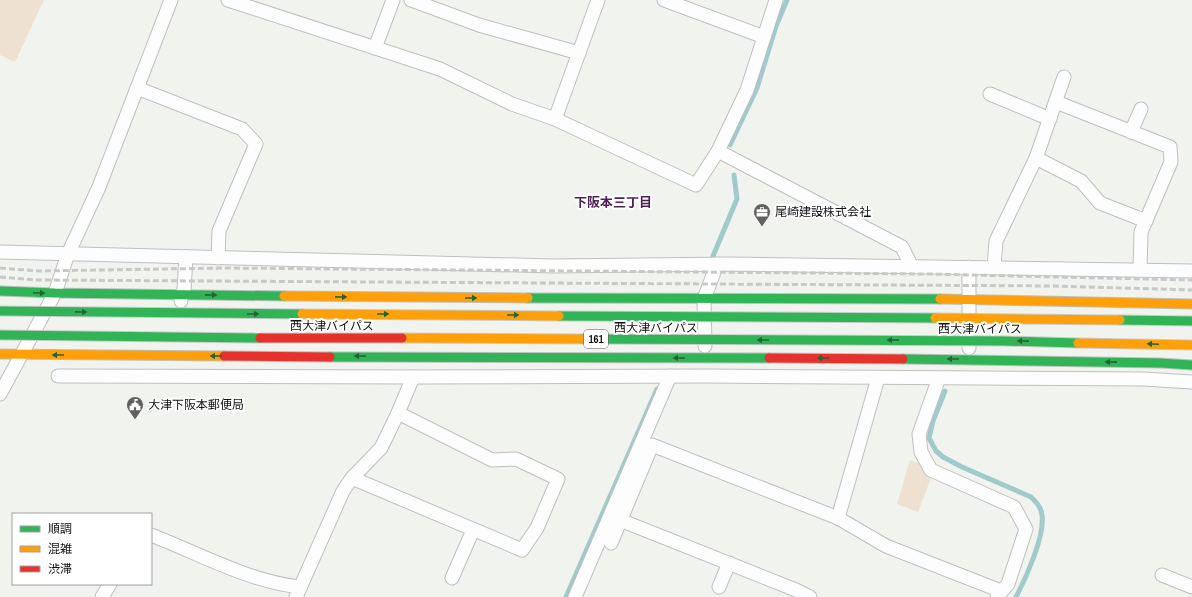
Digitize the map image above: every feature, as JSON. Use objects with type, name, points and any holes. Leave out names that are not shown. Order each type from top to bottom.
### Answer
[{"type":"main road","points":[[0,291],[181,295],[468,298],[969,299],[1192,304]]},
{"type":"main road","name":"西大津バイパス","points":[[0,311],[113,313],[996,318],[1192,321]]},
{"type":"main road","name":"西大津バイパス","points":[[0,335],[120,338],[1004,341],[1192,345]]},
{"type":"main road","points":[[0,354],[99,356],[969,359],[1192,365]]},
{"type":"street","points":[[0,394],[55,293],[68,254],[99,187],[171,0]]},
{"type":"street","points":[[228,0],[440,69],[512,104],[555,119],[696,186],[718,151],[747,90],[776,0]]},
{"type":"street","points":[[375,48],[393,0]]},
{"type":"street","points":[[411,0],[479,25],[579,53]]},
{"type":"street","points":[[555,119],[598,0]]},
{"type":"street","points":[[664,0],[764,37]]},
{"type":"street","points":[[994,267],[996,241],[1036,158],[1064,77]]},
{"type":"street","points":[[137,88],[242,129],[256,144],[219,231],[218,258]]},
{"type":"street","points":[[990,94],[1050,119]]},
{"type":"street","points":[[1056,102],[1170,147],[1171,162],[1141,232],[1140,270]]},
{"type":"street","points":[[1131,132],[1141,108]]},
{"type":"street","points":[[718,151],[902,247],[912,267]]},
{"type":"street","points":[[1036,158],[1081,181],[1100,203],[1146,221]]},
{"type":"street","points":[[0,252],[554,266],[717,264],[1192,271]]},
{"type":"street","points":[[180,376],[181,295],[184,290],[186,257]]},
{"type":"street","points":[[706,376],[704,299],[717,264]]},
{"type":"street","points":[[969,267],[969,378]]},
{"type":"street","points":[[98,376],[99,356]]},
{"type":"street","points":[[241,356],[242,376]]},
{"type":"street","points":[[58,376],[706,376],[1143,380],[1192,382]]},
{"type":"street","points":[[575,597],[670,376]]},
{"type":"street","points":[[152,536],[256,577],[284,585],[298,592],[343,491],[352,478],[381,448],[398,413],[412,377]]},
{"type":"street","points":[[838,518],[878,378]]},
{"type":"street","points":[[611,543],[652,445],[838,518],[886,546],[999,594],[1008,584],[1026,529],[1014,507],[931,470],[921,452],[919,434],[939,378]]},
{"type":"street","points":[[352,478],[522,550],[537,528],[558,479],[516,460],[492,460],[398,413]]},
{"type":"street","points":[[620,520],[796,590],[810,597]]},
{"type":"street","points":[[452,578],[473,530]]},
{"type":"street","points":[[719,587],[729,563]]},
{"type":"street","points":[[1162,575],[1192,587]]},
{"type":"street","points":[[102,597],[109,585]]},
{"type":"shaded area","points":[[0,0],[44,0],[15,62],[0,55]]},
{"type":"shaded area","points":[[910,460],[918,463],[927,477],[931,478],[918,512],[897,504]]},
{"type":"waterway","points":[[730,145],[757,88],[776,26],[787,0]]},
{"type":"waterway","points":[[713,256],[737,199],[734,175]]},
{"type":"waterway","points":[[566,597],[657,389]]},
{"type":"waterway","points":[[945,391],[933,421],[929,438],[936,451],[943,457],[962,467],[1031,497],[1041,510],[1042,524],[1038,545],[1025,579],[1016,597]]},
{"type":"railway","points":[[0,268],[39,271],[225,268],[928,274],[1192,280]]},
{"type":"railway","points":[[0,277],[37,280],[1054,286],[1192,290]]},
{"type":"traffic: fast","points":[[0,291],[284,296]]},
{"type":"traffic: fast","points":[[528,298],[940,299]]},
{"type":"traffic: fast","points":[[0,311],[302,314]]},
{"type":"traffic: fast","points":[[559,316],[935,318]]},
{"type":"traffic: fast","points":[[1120,320],[1192,321]]},
{"type":"traffic: fast","points":[[0,335],[260,338]]},
{"type":"traffic: fast","points":[[582,339],[1004,341],[1078,343]]},
{"type":"traffic: fast","points":[[330,357],[769,358]]},
{"type":"traffic: fast","points":[[903,359],[1160,363],[1192,365]]},
{"type":"traffic: slow","points":[[284,296],[528,298]]},
{"type":"traffic: slow","points":[[940,299],[1192,304]]},
{"type":"traffic: slow","points":[[302,314],[559,316]]},
{"type":"traffic: slow","points":[[935,318],[1120,320]]},
{"type":"traffic: slow","points":[[402,338],[582,339]]},
{"type":"traffic: slow","points":[[1078,343],[1192,345]]},
{"type":"traffic: slow","points":[[0,354],[224,356]]},
{"type":"traffic: jam","points":[[260,338],[402,338]]},
{"type":"traffic: jam","points":[[224,356],[330,357]]},
{"type":"traffic: jam","points":[[769,358],[903,359]]},
{"type":"place","name":"尾崎建設株式会社","points":[[762,227]]},
{"type":"place","name":"大津下阪本郵便局","points":[[135,420]]},
{"type":"district","name":"下阪本三丁目","points":[[613,202]]}]
